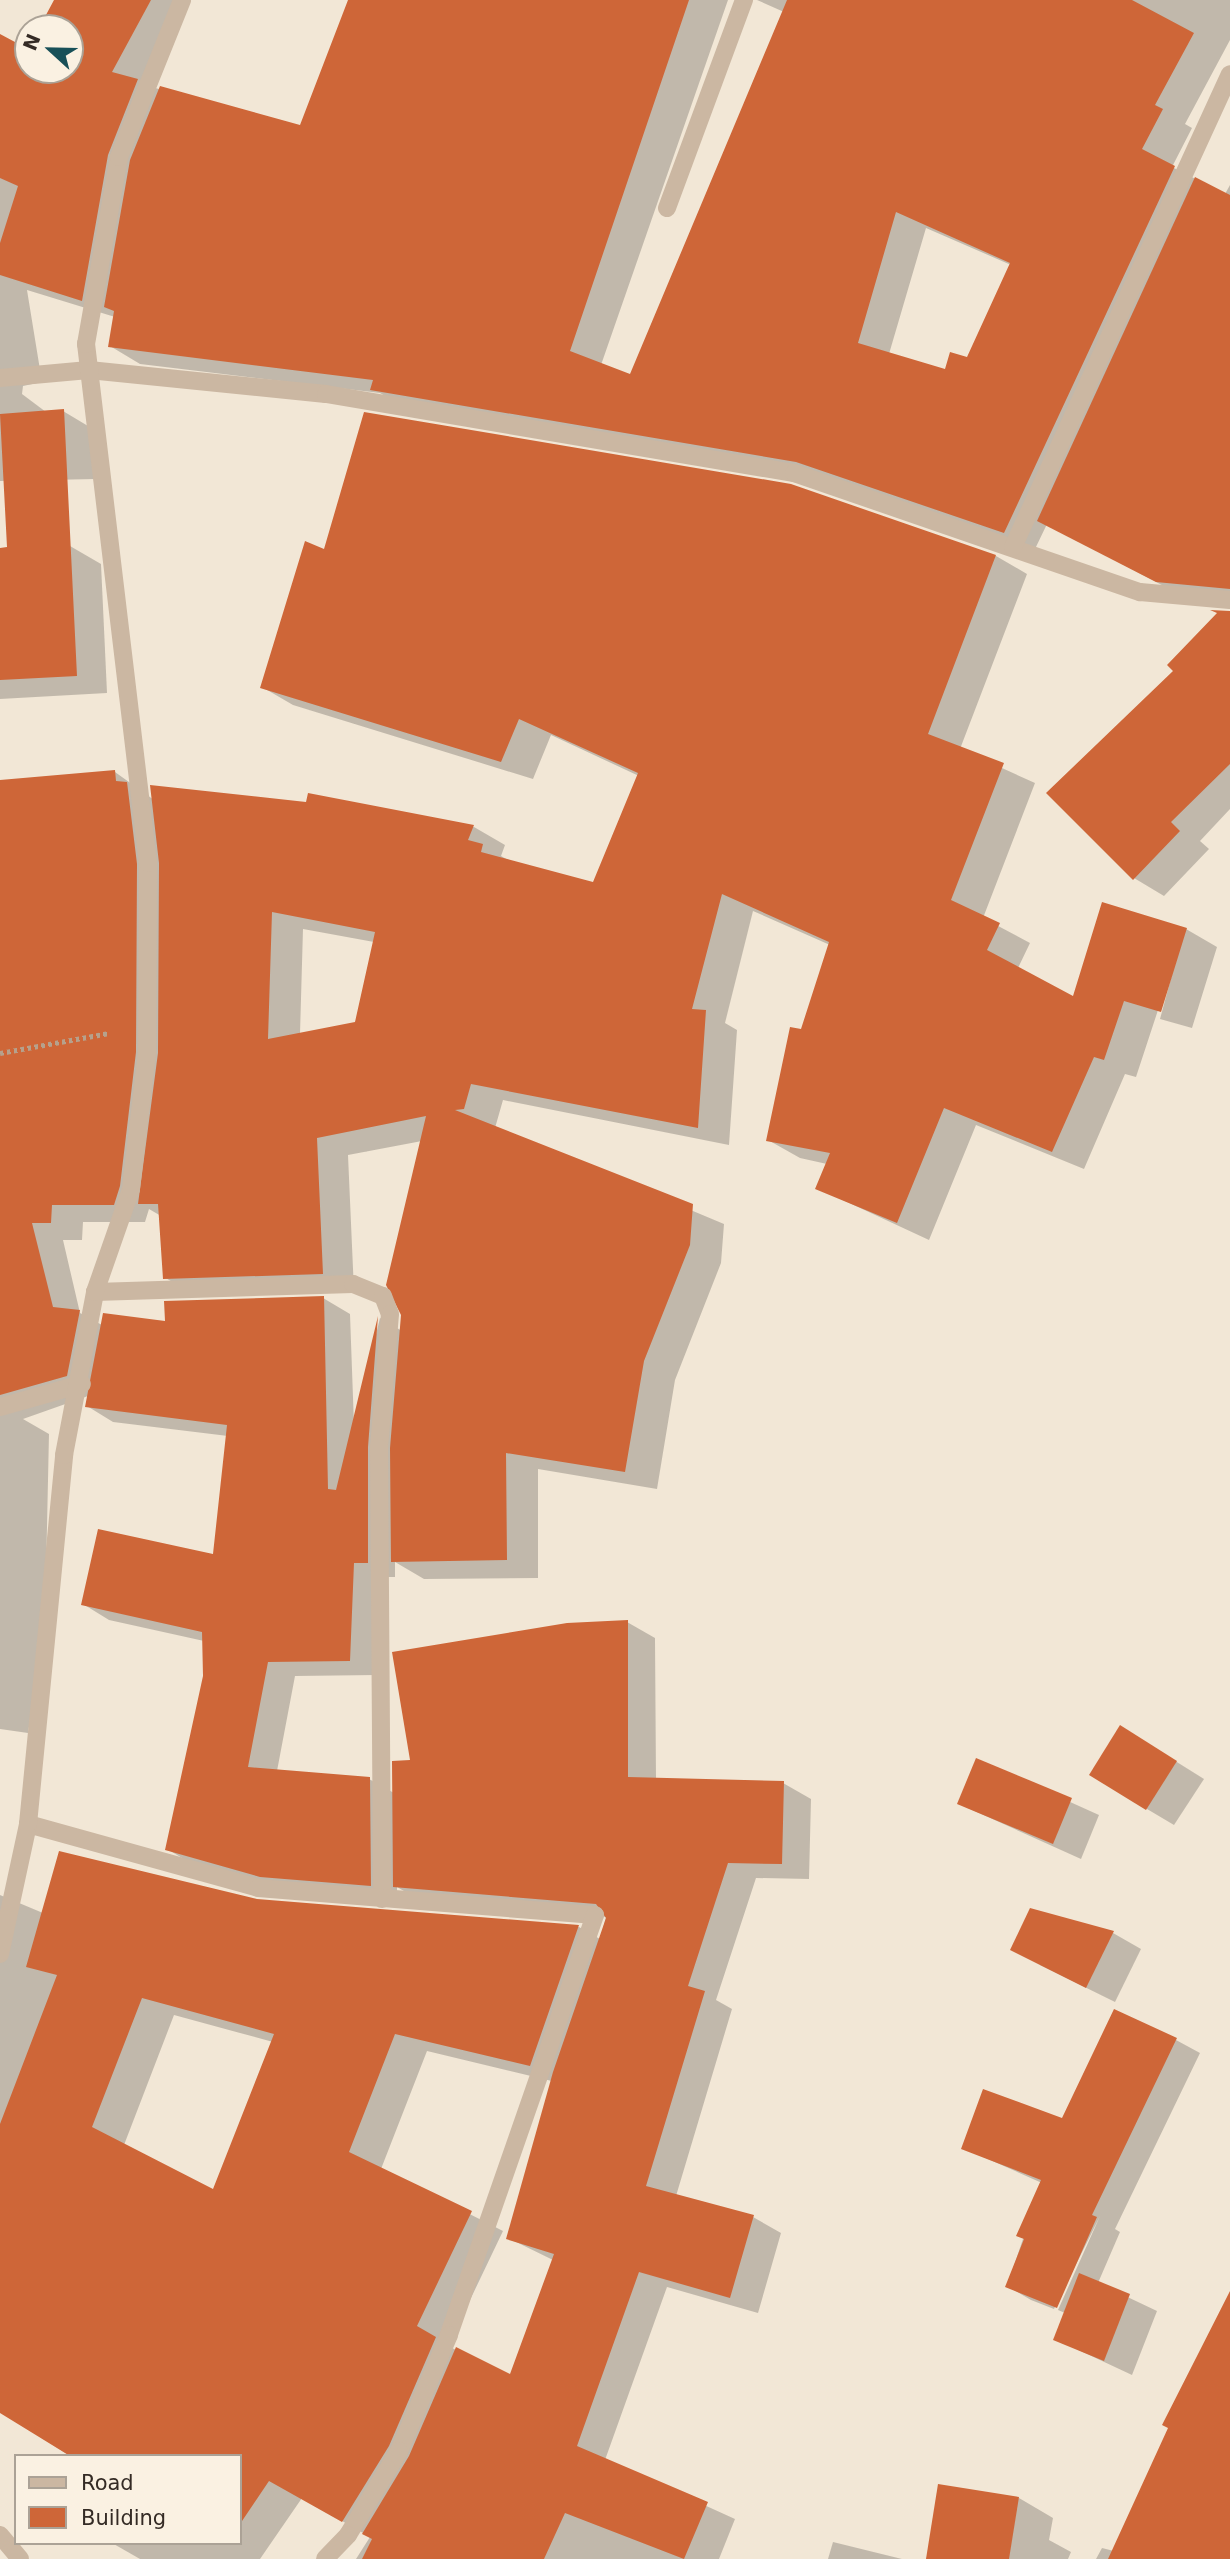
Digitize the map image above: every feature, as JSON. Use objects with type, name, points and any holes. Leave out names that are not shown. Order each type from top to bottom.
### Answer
[{"type":"street","points":[[0,1954],[28,1824],[64,1455],[82,1384],[95,1292],[131,1189],[147,1027],[148,863],[86,344],[119,157],[182,0]]},
{"type":"street","points":[[667,208],[744,0]]},
{"type":"street","points":[[1013,547],[1230,74]]},
{"type":"street","points":[[0,378],[89,370],[326,394],[794,473],[1140,592],[1230,600]]},
{"type":"street","points":[[95,1292],[353,1284],[383,1296],[390,1314],[379,1448],[382,1899]]},
{"type":"street","points":[[0,1407],[82,1384]]},
{"type":"street","points":[[28,1824],[258,1888],[595,1915],[444,2346],[399,2451],[348,2535],[325,2559]]},
{"type":"street","points":[[0,2535],[20,2559]]},
{"type":"path","points":[[0,1053],[147,1027]]},
{"type":"building","points":[[54,0],[151,0],[112,72],[138,79],[108,155],[82,301],[0,275],[0,243],[18,186],[0,178],[0,34],[14,42],[14,84],[84,84],[84,14],[46,14]]},
{"type":"building","points":[[348,0],[689,0],[570,351],[630,374],[787,0],[1132,0],[1194,33],[1155,105],[1163,109],[1142,149],[1175,166],[1004,533],[796,462],[370,390],[373,380],[108,347],[114,311],[104,307],[130,160],[160,86],[300,125]],"holes":[[[896,212],[1010,263],[967,357],[950,352],[945,369],[858,343]]]},
{"type":"building","points":[[1195,177],[1230,195],[1230,589],[1156,582],[1037,521]]},
{"type":"building","points":[[64,409],[77,676],[0,680],[0,548],[7,547],[0,414]]},
{"type":"building","points":[[364,412],[791,484],[996,555],[928,734],[1004,763],[951,900],[1000,923],[987,950],[1073,996],[1102,902],[1187,928],[1161,1012],[1124,1001],[1104,1060],[1094,1057],[1052,1152],[944,1108],[897,1223],[815,1189],[830,1153],[766,1141],[790,1027],[801,1029],[829,942],[722,894],[692,1009],[706,1010],[698,1128],[471,1084],[464,1109],[455,1110],[693,1204],[690,1245],[644,1361],[625,1472],[506,1453],[507,1560],[391,1562],[390,1448],[401,1315],[386,1285],[426,1116],[317,1138],[323,1274],[163,1279],[158,1204],[138,1204],[158,1053],[159,863],[150,785],[306,802],[308,793],[474,825],[468,840],[483,844],[481,852],[593,882],[638,773],[519,719],[501,762],[260,688],[305,541],[324,549]],"holes":[[[272,912],[375,932],[355,1022],[268,1039]]]},
{"type":"building","points":[[1210,610],[1230,611],[1230,764],[1171,822],[1180,831],[1133,880],[1046,793],[1173,671],[1167,665],[1217,613]]},
{"type":"building","points":[[115,770],[116,781],[127,782],[137,864],[136,1052],[120,1186],[114,1205],[52,1205],[51,1223],[32,1223],[53,1307],[80,1310],[67,1376],[0,1395],[0,780]]},
{"type":"building","points":[[324,1296],[328,1489],[336,1490],[378,1316],[368,1447],[368,1563],[354,1563],[350,1661],[268,1662],[248,1767],[370,1777],[371,1886],[260,1877],[165,1850],[203,1676],[202,1632],[81,1605],[98,1529],[213,1554],[227,1425],[85,1407],[103,1313],[165,1321],[164,1301]]},
{"type":"building","points":[[628,1620],[628,1777],[784,1781],[782,1864],[728,1863],[688,1986],[705,1991],[646,2186],[754,2215],[730,2298],[639,2272],[577,2446],[708,2502],[684,2559],[565,2513],[544,2559],[362,2559],[372,2539],[362,2534],[409,2456],[456,2347],[510,2374],[554,2254],[506,2239],[553,2072],[606,1918],[596,1904],[393,1887],[392,1761],[410,1760],[392,1652],[567,1623]]},
{"type":"building","points":[[1120,1725],[1177,1761],[1146,1810],[1089,1775]]},
{"type":"building","points":[[976,1758],[1072,1798],[1053,1844],[957,1804]]},
{"type":"building","points":[[59,1851],[257,1899],[579,1925],[530,2066],[395,2034],[349,2152],[472,2211],[417,2326],[436,2337],[389,2446],[342,2522],[269,2481],[242,2521],[242,2454],[67,2454],[0,2413],[0,2124],[57,1975],[26,1967]],"holes":[[[142,1998],[274,2034],[213,2189],[92,2127]]]},
{"type":"building","points":[[1030,1908],[1114,1931],[1086,1988],[1010,1950]]},
{"type":"building","points":[[1114,2009],[1177,2038],[1092,2215],[1097,2217],[1057,2308],[1005,2287],[1024,2239],[1016,2236],[1041,2180],[961,2149],[983,2089],[1062,2118]]},
{"type":"building","points":[[1079,2273],[1130,2294],[1104,2361],[1053,2340]]},
{"type":"building","points":[[1230,2291],[1230,2559],[1108,2559],[1168,2428],[1162,2425]]},
{"type":"building","points":[[938,2484],[1019,2497],[1009,2559],[926,2559]]}]
